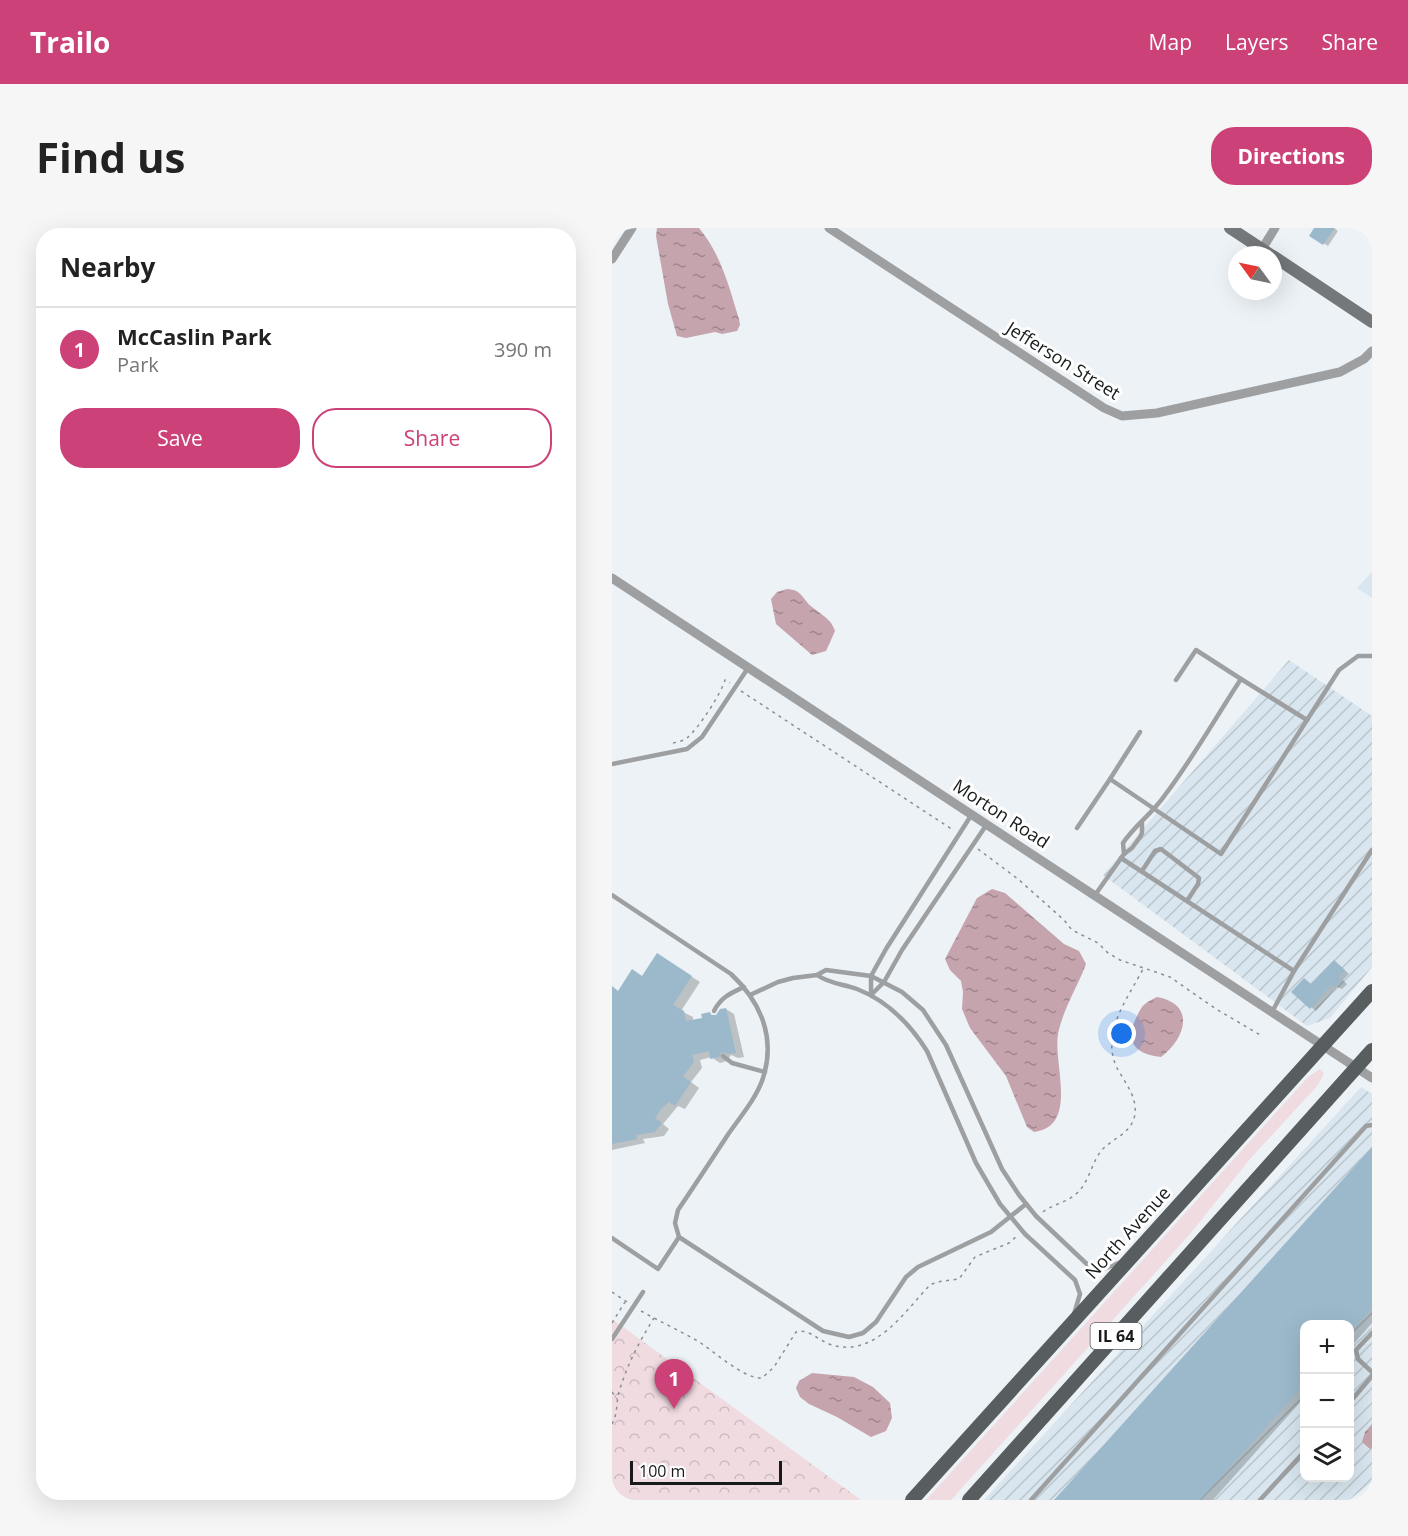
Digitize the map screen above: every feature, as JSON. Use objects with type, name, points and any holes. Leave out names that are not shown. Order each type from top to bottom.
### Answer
[{"type":"main road","points":[[1230,228],[1258,246]]},
{"type":"main road","points":[[1282,262],[1372,322]]},
{"type":"main road","name":"North Avenue","points":[[912,1500],[1372,991]]},
{"type":"main road","name":"IL 64","points":[[969,1500],[1372,1050]]},
{"type":"street","points":[[612,259],[632,228]]},
{"type":"street","name":"Jefferson Street","points":[[829,228],[1104,408],[1122,416],[1157,413],[1340,372],[1364,359],[1372,351]]},
{"type":"street","points":[[1271,246],[1275,228]]},
{"type":"street","name":"Morton Road","points":[[612,578],[1372,1078]]},
{"type":"street","points":[[1366,1500],[1372,1496]]},
{"type":"lane","points":[[1176,680],[1196,650],[1307,720]]},
{"type":"lane","points":[[1110,779],[1221,854],[1339,670],[1358,656],[1372,656]]},
{"type":"lane","points":[[612,764],[687,749],[702,737],[748,668]]},
{"type":"lane","points":[[1122,856],[1123,843],[1135,825],[1142,823],[1155,808],[1241,679]]},
{"type":"lane","points":[[1077,828],[1140,732]]},
{"type":"lane","points":[[871,995],[871,976],[886,949],[972,814]]},
{"type":"lane","points":[[1095,895],[1122,856],[1132,848],[1143,833],[1142,823]]},
{"type":"lane","points":[[871,995],[884,982],[902,950],[987,824]]},
{"type":"lane","points":[[1142,871],[1155,851],[1161,849],[1199,878],[1198,884],[1187,901]]},
{"type":"lane","points":[[1272,1012],[1294,971],[1372,850]]},
{"type":"lane","points":[[1122,856],[1294,971]]},
{"type":"lane","points":[[612,895],[731,974],[750,995],[763,1018],[768,1039],[768,1057],[763,1080],[678,1210],[675,1223],[678,1237],[658,1269],[612,1238]]},
{"type":"lane","points":[[750,995],[786,980],[817,975],[826,970],[871,976],[909,998],[923,1010],[936,1027],[1002,1169],[1026,1204],[1090,1267],[1104,1269],[1129,1259]]},
{"type":"lane","points":[[817,975],[828,982],[851,987],[871,995],[899,1016],[917,1035],[927,1051],[976,1163],[1009,1217],[1075,1281],[1080,1294],[1071,1324]]},
{"type":"lane","points":[[714,1011],[718,1003],[727,995],[744,987]]},
{"type":"lane","points":[[723,1056],[732,1063],[765,1072]]},
{"type":"lane","points":[[1031,1500],[1366,1126],[1372,1125]]},
{"type":"lane","points":[[678,1237],[823,1331],[849,1337],[863,1333],[876,1322],[906,1277],[918,1267],[983,1236],[1026,1204]]},
{"type":"lane","points":[[612,1339],[643,1292]]},
{"type":"lane","points":[[1354,1397],[1372,1374],[1358,1359],[1356,1350],[1372,1333]]},
{"type":"lane","points":[[1260,1500],[1300,1457]]},
{"type":"path","points":[[672,744],[684,740],[692,732],[725,680],[959,835]]},
{"type":"path","points":[[973,845],[1018,879],[1072,930],[1098,943],[1120,960],[1170,977],[1216,1009],[1262,1036]]},
{"type":"path","points":[[1037,1217],[1046,1209],[1076,1194],[1085,1183],[1100,1153],[1127,1131],[1133,1121],[1135,1109],[1131,1090],[1114,1060],[1112,1035],[1117,1019],[1143,969]]},
{"type":"path","points":[[612,1292],[695,1340],[745,1373],[762,1378],[774,1367],[796,1332],[802,1330],[837,1346],[865,1344],[893,1325],[930,1285],[959,1279],[975,1257],[1009,1243],[1023,1231]]},
{"type":"path","points":[[612,1323],[625,1301]]},
{"type":"path","points":[[612,1424],[632,1355],[654,1318]]},
{"type":"path","points":[[612,1392],[618,1400]]},
{"type":"shaded area","points":[[1372,572],[1372,598],[1357,588]]},
{"type":"shaded area","points":[[1289,660],[1372,716],[1372,967],[1330,1018],[1307,1026],[1103,875]]},
{"type":"shaded area","points":[[1361,1087],[1372,1094],[1372,1482],[1349,1500],[984,1500]]},
{"type":"green space","points":[[1320,1069],[1324,1073],[1318,1085],[1250,1159],[1190,1234],[951,1500],[926,1500],[1308,1077]]},
{"type":"green space","points":[[612,1319],[861,1500],[612,1500]]},
{"type":"water","points":[[657,228],[699,228],[707,238],[724,271],[739,319],[740,325],[737,331],[722,334],[715,332],[686,338],[677,336],[668,304],[656,236]]},
{"type":"water","points":[[787,589],[799,593],[831,623],[835,631],[826,651],[812,655],[776,624],[771,599],[777,592]]},
{"type":"water","points":[[992,889],[1005,893],[1064,944],[1079,951],[1086,964],[1058,1034],[1060,1106],[1056,1118],[1048,1127],[1034,1132],[1027,1127],[1006,1076],[970,1028],[962,1009],[961,981],[950,970],[945,959],[977,898]]},
{"type":"water","points":[[1157,997],[1178,1007],[1183,1022],[1176,1041],[1161,1057],[1144,1053],[1138,1049],[1134,1045],[1131,1033],[1142,1007]]},
{"type":"water","points":[[812,1373],[854,1377],[873,1387],[890,1403],[892,1418],[886,1431],[871,1437],[800,1397],[796,1388],[799,1381]]},
{"type":"water","points":[[1372,1424],[1372,1448],[1370,1449],[1362,1442],[1365,1432]]},
{"type":"building","points":[[1314,228],[1335,228],[1323,245],[1309,236]]},
{"type":"building","points":[[657,953],[692,976],[673,1005],[684,1011],[686,1021],[702,1018],[701,1014],[710,1012],[711,1015],[716,1015],[720,1009],[726,1008],[736,1053],[722,1052],[719,1057],[710,1059],[709,1051],[692,1055],[694,1062],[683,1076],[691,1082],[675,1106],[669,1102],[661,1109],[655,1118],[662,1123],[655,1132],[636,1135],[637,1139],[612,1144],[612,986],[618,991],[632,969],[642,976]]},
{"type":"building","points":[[1334,960],[1345,970],[1339,977],[1342,980],[1336,987],[1331,985],[1310,1009],[1291,992],[1304,978],[1311,984]]},
{"type":"building","points":[[1372,1147],[1372,1308],[1354,1329],[1354,1320],[1300,1320],[1300,1390],[1200,1500],[1054,1500]]},
{"type":"place","name":"McCaslin Park","points":[[674,1409]]}]
